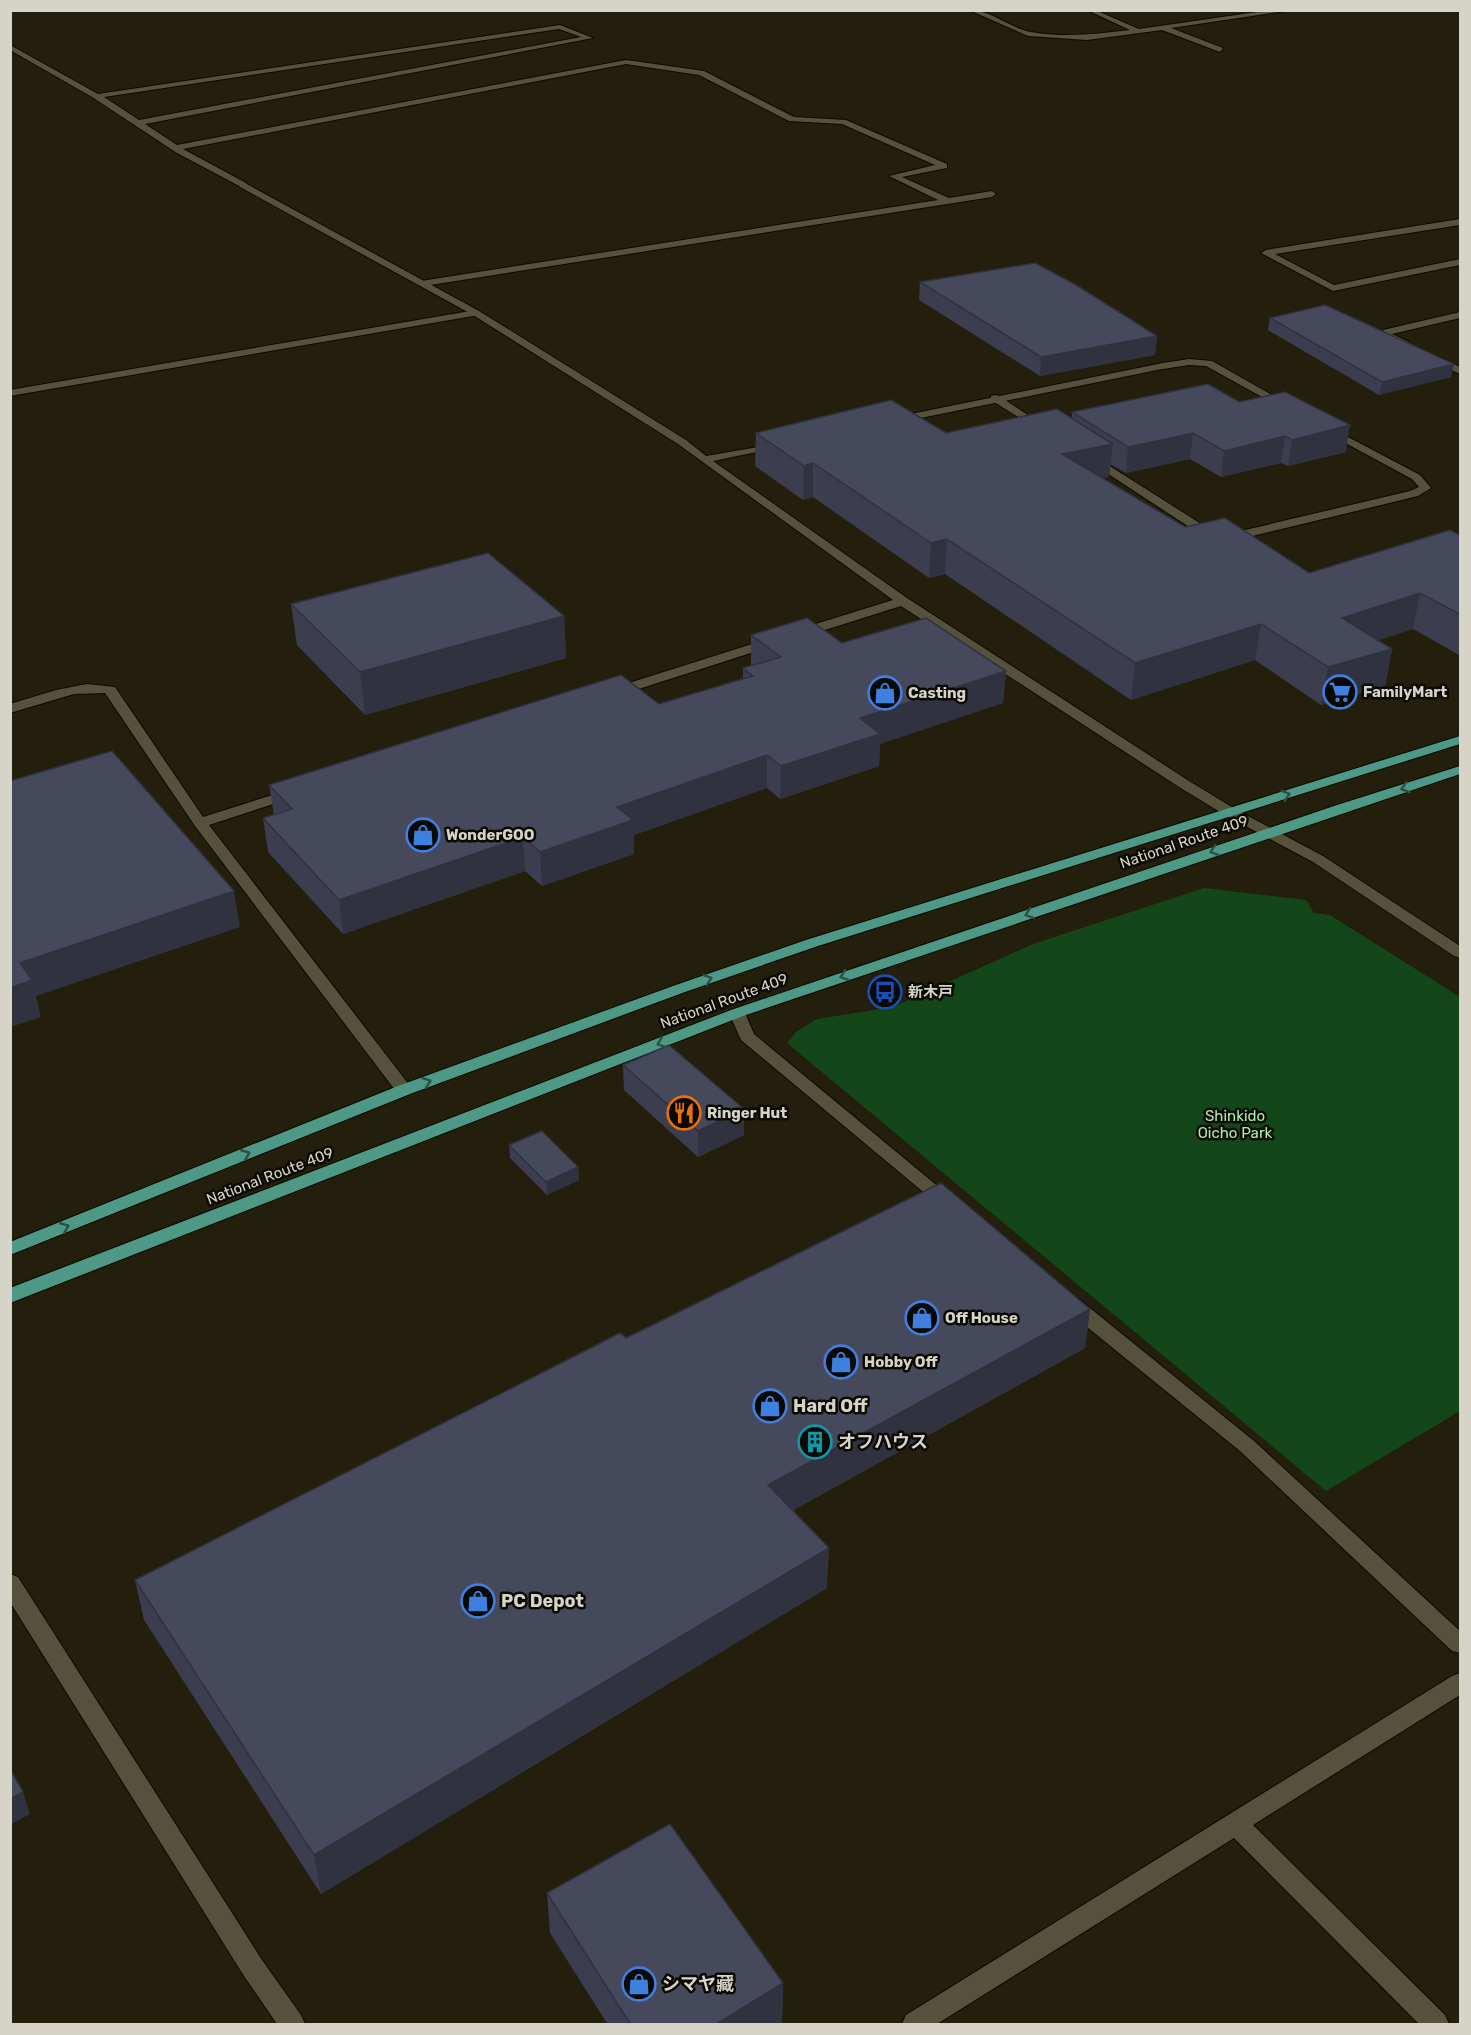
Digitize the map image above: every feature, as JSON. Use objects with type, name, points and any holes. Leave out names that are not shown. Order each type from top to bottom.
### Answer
[{"type":"highway","name":"National Route 409","points":[[10,1249],[404,1090],[812,943],[1461,740]]},
{"type":"highway","name":"National Route 409","points":[[10,1296],[737,1013],[1269,832],[1461,770]]},
{"type":"street","points":[[972,10],[1028,34],[1088,38],[1289,10]]},
{"type":"street","points":[[1090,11],[1140,31]]},
{"type":"street","points":[[97,96],[560,27],[588,38],[138,123]]},
{"type":"street","points":[[1163,28],[1220,50]]},
{"type":"street","points":[[10,47],[97,96],[176,148],[476,313],[682,442],[903,601],[1230,812],[1318,859],[1461,953]]},
{"type":"street","points":[[176,148],[626,62],[700,73],[792,119],[843,122],[944,166],[894,176],[948,201]]},
{"type":"street","points":[[424,283],[992,194]]},
{"type":"street","points":[[1461,222],[1266,253],[1334,288],[1461,262]]},
{"type":"street","points":[[10,393],[476,313]]},
{"type":"street","points":[[1461,315],[1387,332],[1388,337],[1461,370]]},
{"type":"street","points":[[880,423],[995,398],[1190,362],[1208,363],[1294,410]]},
{"type":"street","points":[[995,398],[1054,436]]},
{"type":"street","points":[[1084,455],[1213,537],[1224,539],[1414,494],[1425,488],[1416,477],[1314,421]]},
{"type":"street","points":[[704,460],[793,442]]},
{"type":"street","points":[[600,697],[903,601]]},
{"type":"street","points":[[10,709],[86,688],[100,686],[110,690],[200,823],[404,1090]]},
{"type":"street","points":[[200,823],[303,790]]},
{"type":"street","points":[[737,1013],[747,1036],[963,1217]]},
{"type":"street","points":[[1055,1291],[1248,1446],[1461,1644]]},
{"type":"street","points":[[10,1583],[253,1968],[292,2025]]},
{"type":"street","points":[[915,2025],[1461,1683]]},
{"type":"street","points":[[1236,1824],[1436,2025]]},
{"type":"green space","name":"Shinkido Oicho Park","points":[[1204,888],[1306,900],[1314,913],[1330,915],[1460,997],[1460,1411],[1326,1491],[787,1043],[796,1032],[817,1019],[893,1007],[1033,944]]},
{"type":"building","points":[[1035,263],[1076,285],[1157,336],[1041,357],[920,282]]},
{"type":"building","points":[[1325,305],[1454,364],[1382,382],[1270,318]]},
{"type":"building","points":[[1208,384],[1239,402],[1285,392],[1350,425],[1292,440],[1285,436],[1224,451],[1193,433],[1128,447],[1072,412]]},
{"type":"building","points":[[891,400],[946,433],[1057,409],[1113,444],[1062,454],[1185,527],[1225,518],[1309,573],[1450,530],[1461,536],[1461,615],[1420,593],[1342,618],[1392,649],[1328,667],[1261,624],[1135,663],[947,539],[931,543],[813,463],[804,466],[756,433]]},
{"type":"building","points":[[488,553],[564,616],[360,672],[291,604]]},
{"type":"building","points":[[807,618],[842,643],[926,618],[1006,671],[860,718],[880,734],[781,766],[767,755],[617,807],[633,820],[540,852],[523,837],[339,900],[263,818],[292,809],[269,785],[621,675],[659,704],[753,676],[743,668],[781,657],[751,635]]},
{"type":"building","points":[[112,751],[234,891],[20,963],[32,980],[10,988],[10,781]]},
{"type":"building","points":[[669,1045],[744,1109],[698,1131],[623,1065]]},
{"type":"building","points":[[542,1131],[578,1167],[546,1182],[509,1145]]},
{"type":"building","points":[[941,1183],[1090,1309],[768,1485],[829,1548],[314,1855],[135,1580],[620,1333],[626,1338]]},
{"type":"building","points":[[10,1769],[23,1792],[10,1799]]},
{"type":"building","points":[[670,1824],[783,1983],[715,2025],[631,2025],[547,1893]]},
{"type":"place","name":"FamilyMart","points":[[1340,692]]},
{"type":"place","name":"Casting","points":[[885,693]]},
{"type":"place","name":"WonderGOO","points":[[423,835]]},
{"type":"place","name":"新木戸","points":[[885,992]]},
{"type":"place","name":"Ringer Hut","points":[[684,1113]]},
{"type":"place","name":"Off House","points":[[922,1318]]},
{"type":"place","name":"Hobby Off","points":[[841,1362]]},
{"type":"place","name":"Hard Off","points":[[770,1406]]},
{"type":"place","name":"オフハウス","points":[[815,1442]]},
{"type":"place","name":"PC Depot","points":[[478,1601]]},
{"type":"place","name":"シマヤ藏","points":[[639,1984]]}]
